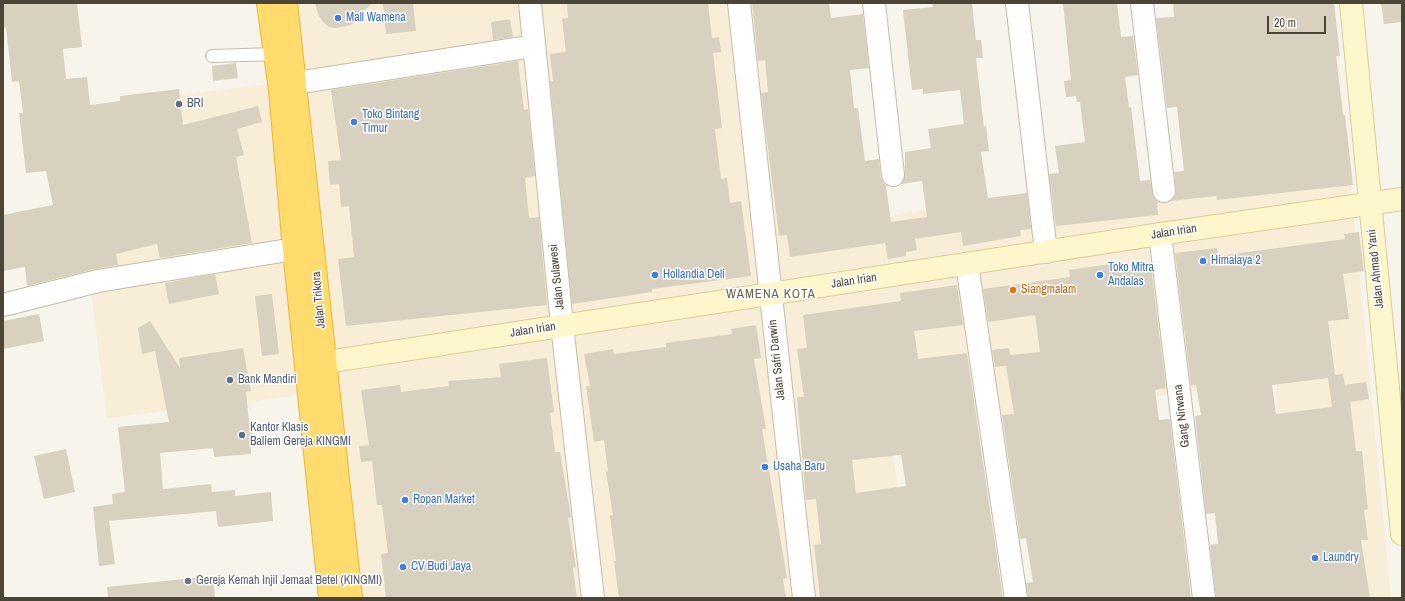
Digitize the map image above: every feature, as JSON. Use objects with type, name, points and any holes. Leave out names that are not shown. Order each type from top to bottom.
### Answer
[{"type":"highway","name":"Jalan Trikora","points":[[268,3],[280,90],[294,249],[315,364]]},
{"type":"highway","name":"Jalan Trikora","points":[[286,3],[296,83],[315,364],[337,566],[351,598]]},
{"type":"highway","name":"Jalan Trikora","points":[[330,598],[337,566]]},
{"type":"main road","name":"Jalan Ahmad Yani","points":[[1350,3],[1402,534]]},
{"type":"main road","name":"Jalan Irian","points":[[315,364],[1160,234],[1402,200]]},
{"type":"street","name":"Jalan Sulawesi","points":[[530,3],[562,325],[593,598]]},
{"type":"street","name":"Jalan Safri Darwin","points":[[739,3],[769,294],[804,598]]},
{"type":"street","points":[[874,3],[893,175]]},
{"type":"street","points":[[1017,3],[1046,252]]},
{"type":"street","points":[[1142,3],[1164,191]]},
{"type":"street","points":[[296,83],[534,46]]},
{"type":"street","name":"Gang Nirwana","points":[[1160,234],[1204,598]]},
{"type":"street","points":[[3,305],[98,282],[294,249]]},
{"type":"street","points":[[968,264],[1016,598]]},
{"type":"lane","points":[[212,56],[275,54]]},
{"type":"shaded area","points":[[271,3],[798,3],[863,219],[1031,195],[1290,167],[1333,3],[1391,598],[1288,598],[1276,381],[890,431],[913,598],[357,598],[331,392],[107,418],[68,108],[279,83]]},
{"type":"building","points":[[3,3],[77,3],[82,47],[63,49],[66,79],[87,77],[90,105],[120,101],[120,96],[179,89],[183,125],[258,106],[262,122],[237,129],[244,155],[236,157],[252,243],[160,258],[157,244],[116,254],[118,265],[95,269],[27,286],[25,267],[3,271],[3,215],[53,205],[46,171],[26,173],[19,113],[23,113],[19,81],[12,82],[6,27],[3,27]]},
{"type":"building","points":[[315,3],[372,3],[351,25],[336,28],[329,27],[323,22],[319,16]]},
{"type":"building","points":[[383,3],[413,3],[416,31],[386,34]]},
{"type":"building","points":[[567,3],[708,3],[712,38],[719,37],[721,52],[713,53],[722,128],[715,129],[721,179],[727,178],[730,203],[741,201],[751,276],[652,289],[652,292],[572,304],[550,81],[553,81],[550,54],[566,52],[562,19],[568,18]]},
{"type":"building","points":[[752,3],[829,3],[831,18],[863,14],[869,68],[850,70],[854,108],[858,108],[865,161],[879,159],[883,183],[888,186],[886,187],[891,222],[927,217],[922,181],[901,184],[905,174],[905,152],[931,148],[928,129],[964,124],[960,90],[923,94],[923,89],[912,90],[903,10],[933,7],[932,3],[972,3],[976,40],[981,40],[983,58],[976,58],[984,127],[986,126],[989,151],[981,152],[988,198],[1027,193],[1031,229],[1020,230],[1021,236],[963,246],[961,232],[915,239],[917,250],[906,252],[906,256],[888,259],[885,243],[790,257],[787,235],[779,236],[761,93],[768,92],[765,60],[758,61]]},
{"type":"building","points":[[1063,3],[1117,3],[1121,37],[1133,36],[1138,75],[1125,77],[1129,107],[1131,107],[1140,181],[1150,180],[1154,198],[1159,202],[1157,203],[1158,215],[1056,226],[1049,174],[1059,173],[1055,146],[1085,142],[1080,102],[1077,102],[1076,96],[1066,97],[1064,81],[1071,80]]},
{"type":"building","points":[[1173,3],[1334,3],[1340,56],[1336,56],[1343,115],[1345,115],[1353,185],[1217,200],[1216,196],[1171,201],[1175,196],[1176,190],[1174,172],[1184,171],[1177,107],[1167,108],[1156,18],[1174,17]]},
{"type":"building","points":[[1381,3],[1402,3],[1402,22],[1384,24]]},
{"type":"building","points":[[510,19],[513,37],[493,40],[491,22]]},
{"type":"building","points":[[518,61],[524,110],[528,109],[535,176],[525,178],[529,218],[539,217],[547,305],[346,326],[338,259],[354,257],[349,206],[341,207],[339,184],[330,185],[328,161],[341,160],[331,90]]},
{"type":"building","points":[[236,63],[238,78],[213,81],[212,66]]},
{"type":"building","points":[[1359,232],[1364,271],[1343,274],[1349,319],[1328,321],[1335,375],[1343,374],[1345,385],[1366,382],[1369,399],[1350,402],[1356,451],[1362,451],[1368,509],[1364,510],[1368,540],[1361,540],[1370,598],[1216,598],[1210,545],[1218,544],[1215,513],[1206,514],[1195,416],[1201,415],[1196,385],[1191,385],[1175,253],[1217,248],[1218,256],[1345,239],[1344,234]],"holes":[[[1328,378],[1332,407],[1276,414],[1272,385]]]},
{"type":"building","points":[[1111,264],[1113,272],[1151,267],[1166,388],[1155,390],[1159,420],[1170,419],[1191,598],[1028,598],[1026,583],[1033,582],[1026,538],[1020,539],[1002,415],[1014,414],[1006,366],[995,367],[992,350],[1009,348],[1010,355],[1040,352],[1035,315],[988,322],[983,289],[1070,277],[1069,270]]},
{"type":"building","points":[[215,274],[219,294],[169,304],[165,283]]},
{"type":"building","points":[[957,285],[963,325],[914,331],[918,359],[967,353],[1003,598],[820,598],[814,545],[821,544],[816,499],[806,500],[797,397],[804,397],[797,349],[807,348],[803,315],[901,301],[900,293]],"holes":[[[901,455],[906,486],[856,493],[852,460]]]},
{"type":"building","points":[[272,294],[279,354],[262,356],[255,296]]},
{"type":"building","points":[[39,314],[44,341],[3,349],[3,321]]},
{"type":"building","points":[[150,321],[180,368],[179,358],[243,348],[251,391],[246,392],[249,422],[252,422],[253,437],[250,437],[251,454],[214,457],[213,448],[160,453],[163,489],[211,484],[212,492],[235,490],[235,496],[271,492],[273,521],[218,527],[216,511],[109,521],[115,564],[99,566],[93,507],[113,504],[112,494],[125,492],[118,427],[169,422],[155,351],[142,354],[138,328]]},
{"type":"building","points":[[756,325],[761,358],[754,359],[766,429],[762,429],[787,578],[783,579],[786,598],[619,598],[610,516],[613,515],[606,472],[608,471],[604,440],[594,442],[586,386],[590,386],[584,354],[613,349],[614,354],[666,347],[666,343],[732,334],[731,329]]},
{"type":"building","points":[[547,358],[554,412],[550,413],[555,452],[560,452],[571,517],[568,518],[576,567],[573,568],[577,598],[386,598],[381,554],[388,553],[382,505],[377,505],[372,461],[361,462],[359,446],[369,445],[361,390],[400,385],[401,392],[449,386],[448,381],[501,377],[499,364]]},
{"type":"building","points":[[66,449],[75,492],[44,499],[34,456]]},
{"type":"building","name":"Gereja Kemah Injil Jemaat Betel (KINGMI)","points":[[213,576],[215,598],[108,598],[107,587]]},
{"type":"place","name":"Mall Wamena","points":[[338,18]]},
{"type":"place","name":"BRI","points":[[179,104]]},
{"type":"place","name":"Toko Bintang Timur","points":[[354,122]]},
{"type":"place","name":"Himalaya 2","points":[[1203,261]]},
{"type":"place","name":"Hollandia Deli","points":[[655,275]]},
{"type":"place","name":"Toko Mitra Andalas","points":[[1100,275]]},
{"type":"place","name":"Siangmalam","points":[[1013,290]]},
{"type":"place","name":"Bank Mandiri","points":[[230,380]]},
{"type":"place","name":"Kantor Klasis Baliem Gereja KINGMI","points":[[242,435]]},
{"type":"place","name":"Usaha Baru","points":[[765,467]]},
{"type":"place","name":"Ropan Market","points":[[405,500]]},
{"type":"place","name":"Laundry","points":[[1315,558]]},
{"type":"place","name":"CV Budi Jaya","points":[[403,567]]},
{"type":"place","name":"Gereja Kemah Injil Jemaat Betel (KINGMI)","points":[[188,581]]},
{"type":"district","name":"WAMENA KOTA","points":[[771,295]]}]
